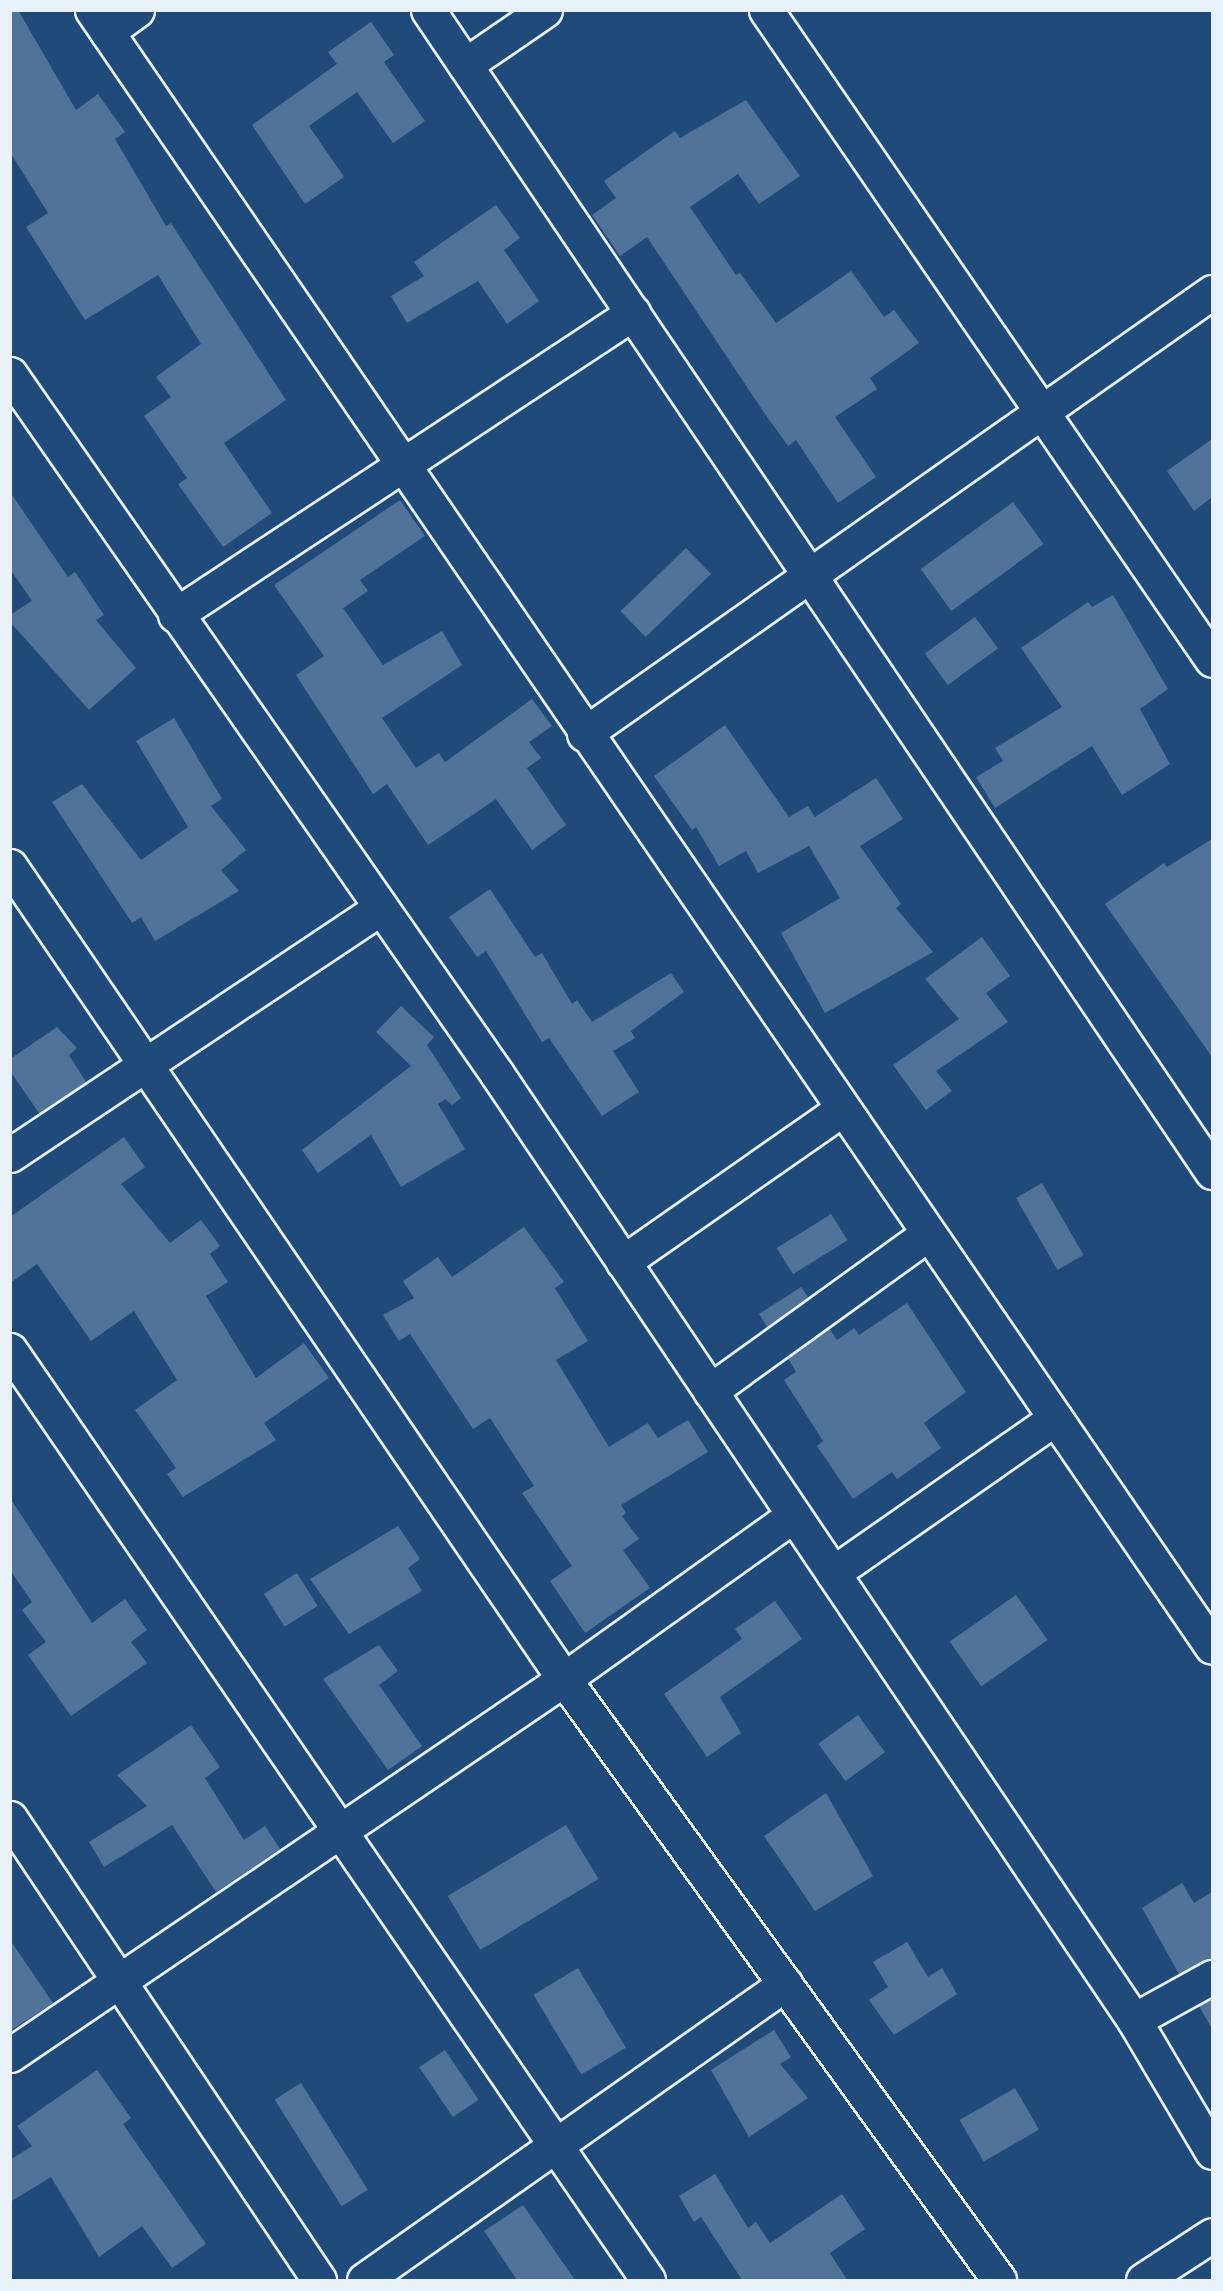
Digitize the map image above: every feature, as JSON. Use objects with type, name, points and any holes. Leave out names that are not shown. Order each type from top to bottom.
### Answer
[{"type":"street","points":[[137,10],[100,21],[403,464],[584,734],[1212,1647]]},
{"type":"street","points":[[428,10],[1212,1172]]},
{"type":"street","points":[[465,65],[545,10]]},
{"type":"street","points":[[766,10],[1039,412],[1212,660]]},
{"type":"street","points":[[584,734],[808,572],[1212,292]]},
{"type":"street","points":[[175,615],[633,313]]},
{"type":"street","points":[[10,374],[623,1262],[1134,2020],[1212,2152]]},
{"type":"street","points":[[10,866],[564,1679],[999,2280]]},
{"type":"street","points":[[10,1155],[378,910]]},
{"type":"street","points":[[623,1262],[842,1108]]},
{"type":"street","points":[[710,1391],[928,1234]]},
{"type":"street","points":[[10,1350],[339,1833],[648,2280]]},
{"type":"street","points":[[833,1573],[1055,1418]]},
{"type":"street","points":[[10,2055],[564,1679],[794,1515]]},
{"type":"street","points":[[10,1818],[320,2280]]},
{"type":"street","points":[[1134,2020],[1212,1977]]},
{"type":"street","points":[[364,2280],[557,2148],[784,1984]]},
{"type":"street","points":[[1143,2280],[1212,2235]]},
{"type":"building","points":[[10,10],[18,10],[76,110],[98,94],[125,132],[115,139],[166,226],[171,223],[286,400],[224,443],[272,513],[223,547],[178,484],[187,478],[144,416],[171,397],[156,377],[201,344],[158,275],[85,320],[26,227],[48,213],[10,152]]},
{"type":"building","points":[[371,22],[394,55],[384,62],[425,121],[393,143],[357,92],[309,126],[344,177],[305,204],[252,125],[337,64],[328,52]]},
{"type":"building","points":[[746,100],[800,176],[759,204],[738,174],[690,207],[736,275],[740,273],[776,323],[851,271],[884,317],[894,310],[919,343],[870,378],[877,389],[835,417],[876,477],[838,503],[796,440],[788,446],[765,414],[647,237],[620,256],[592,215],[616,198],[604,181],[675,131],[680,138]]},
{"type":"building","points":[[496,205],[520,238],[504,250],[539,301],[507,324],[478,281],[407,323],[391,296],[424,276],[414,262]]},
{"type":"building","points":[[1212,439],[1212,497],[1194,511],[1167,471]]},
{"type":"building","points":[[10,492],[68,577],[75,572],[104,615],[96,620],[136,668],[89,710],[10,622],[10,615],[32,601],[10,569]]},
{"type":"building","points":[[400,500],[425,536],[360,580],[368,591],[343,608],[383,665],[442,631],[462,665],[382,718],[416,768],[439,753],[445,762],[532,699],[552,726],[529,742],[541,758],[527,768],[566,825],[532,850],[496,799],[428,845],[387,784],[373,794],[296,675],[324,656],[274,585]]},
{"type":"building","points":[[1013,502],[1044,544],[951,611],[921,569]]},
{"type":"building","points":[[686,548],[711,574],[646,637],[621,611]]},
{"type":"building","points":[[1113,595],[1168,689],[1140,709],[1170,764],[1122,795],[1092,746],[995,808],[976,777],[1003,761],[995,748],[1062,707],[1021,648],[1088,602],[1092,607]]},
{"type":"building","points":[[975,617],[998,649],[948,685],[925,653]]},
{"type":"building","points":[[174,718],[222,799],[211,806],[246,850],[221,870],[239,891],[155,941],[141,917],[132,923],[52,802],[82,784],[141,860],[188,827],[136,741]]},
{"type":"building","points":[[725,725],[789,817],[808,806],[815,817],[876,778],[903,819],[860,846],[901,904],[896,908],[933,952],[825,1013],[781,933],[840,898],[809,846],[758,873],[746,851],[719,866],[696,827],[692,830],[654,776]]},
{"type":"building","points":[[1212,839],[1212,1057],[1105,904],[1164,863],[1167,867]]},
{"type":"building","points":[[490,889],[535,957],[542,953],[572,1004],[577,1000],[592,1022],[671,973],[684,992],[631,1031],[635,1038],[613,1051],[639,1092],[602,1116],[549,1038],[542,1042],[486,951],[477,957],[449,917]]},
{"type":"building","points":[[982,937],[1010,976],[986,993],[1008,1022],[936,1071],[952,1091],[926,1110],[893,1065],[959,1019],[925,979]]},
{"type":"building","points":[[401,1006],[434,1037],[427,1045],[461,1098],[452,1105],[445,1099],[438,1104],[465,1149],[401,1187],[371,1135],[318,1173],[302,1150],[411,1066],[376,1032]]},
{"type":"building","points":[[57,1027],[77,1048],[69,1055],[86,1082],[39,1113],[10,1071],[10,1059]]},
{"type":"building","points":[[124,1137],[145,1167],[121,1184],[170,1243],[201,1220],[220,1246],[210,1254],[228,1282],[206,1296],[256,1378],[304,1343],[329,1378],[264,1423],[276,1440],[183,1497],[167,1474],[176,1468],[135,1410],[177,1380],[134,1311],[91,1341],[37,1264],[10,1283],[10,1217]]},
{"type":"building","points":[[1042,1183],[1084,1255],[1058,1270],[1016,1198]]},
{"type":"building","points":[[831,1214],[847,1240],[793,1274],[777,1248]]},
{"type":"building","points":[[524,1227],[564,1282],[555,1288],[588,1341],[556,1360],[609,1447],[648,1423],[658,1438],[688,1420],[708,1452],[621,1505],[626,1513],[622,1516],[639,1539],[623,1550],[650,1588],[585,1633],[550,1581],[572,1566],[522,1493],[534,1486],[490,1418],[473,1429],[410,1334],[399,1341],[383,1315],[414,1298],[403,1281],[438,1257],[452,1277]]},
{"type":"building","points":[[801,1287],[808,1297],[767,1327],[759,1314]]},
{"type":"building","points":[[907,1303],[966,1392],[924,1423],[941,1448],[897,1479],[892,1472],[853,1499],[817,1446],[823,1441],[784,1380],[796,1372],[788,1358],[829,1328],[837,1340],[854,1328],[859,1335]]},
{"type":"building","points":[[10,1498],[92,1623],[125,1599],[147,1630],[131,1642],[147,1663],[71,1716],[28,1655],[46,1642],[22,1610],[32,1602],[10,1570]]},
{"type":"building","points":[[398,1526],[420,1559],[408,1568],[422,1591],[349,1634],[310,1579]]},
{"type":"building","points":[[297,1573],[318,1606],[285,1627],[264,1594]]},
{"type":"building","points":[[1016,1595],[1048,1640],[981,1687],[950,1641]]},
{"type":"building","points":[[775,1601],[802,1639],[720,1697],[741,1733],[707,1757],[664,1694],[742,1639],[735,1629]]},
{"type":"building","points":[[379,1645],[398,1671],[379,1685],[422,1746],[388,1770],[323,1679]]},
{"type":"building","points":[[858,1715],[885,1752],[845,1781],[818,1744]]},
{"type":"building","points":[[191,1725],[220,1767],[205,1778],[244,1840],[265,1826],[280,1849],[216,1892],[172,1825],[104,1867],[89,1842],[147,1806],[117,1775]]},
{"type":"building","points":[[826,1793],[873,1876],[815,1911],[764,1836]]},
{"type":"building","points":[[566,1825],[598,1879],[480,1950],[448,1896]]},
{"type":"building","points":[[1182,1883],[1194,1903],[1212,1892],[1212,1958],[1179,1974],[1142,1908]]},
{"type":"building","points":[[10,1940],[53,2003],[10,2031]]},
{"type":"building","points":[[907,1942],[928,1977],[942,1968],[957,1994],[894,2035],[869,2000],[888,1987],[873,1962]]},
{"type":"building","points":[[578,1968],[626,2048],[581,2074],[533,1995]]},
{"type":"building","points":[[1212,1998],[1212,2029],[1199,2006]]},
{"type":"building","points":[[774,2030],[791,2057],[780,2064],[808,2098],[749,2137],[711,2070]]},
{"type":"building","points":[[445,2050],[479,2100],[453,2117],[419,2067]]},
{"type":"building","points":[[97,2070],[131,2118],[123,2124],[206,2244],[172,2268],[142,2226],[99,2257],[51,2177],[10,2202],[10,2160],[32,2146],[17,2126]]},
{"type":"building","points":[[301,2083],[368,2190],[341,2206],[275,2099]]},
{"type":"building","points":[[1015,2088],[1039,2130],[984,2162],[960,2120]]},
{"type":"building","points":[[715,2174],[748,2228],[756,2222],[770,2243],[842,2194],[865,2229],[830,2253],[847,2280],[742,2280],[701,2217],[694,2222],[679,2196]]},
{"type":"building","points":[[523,2205],[575,2280],[517,2280],[484,2231]]}]
